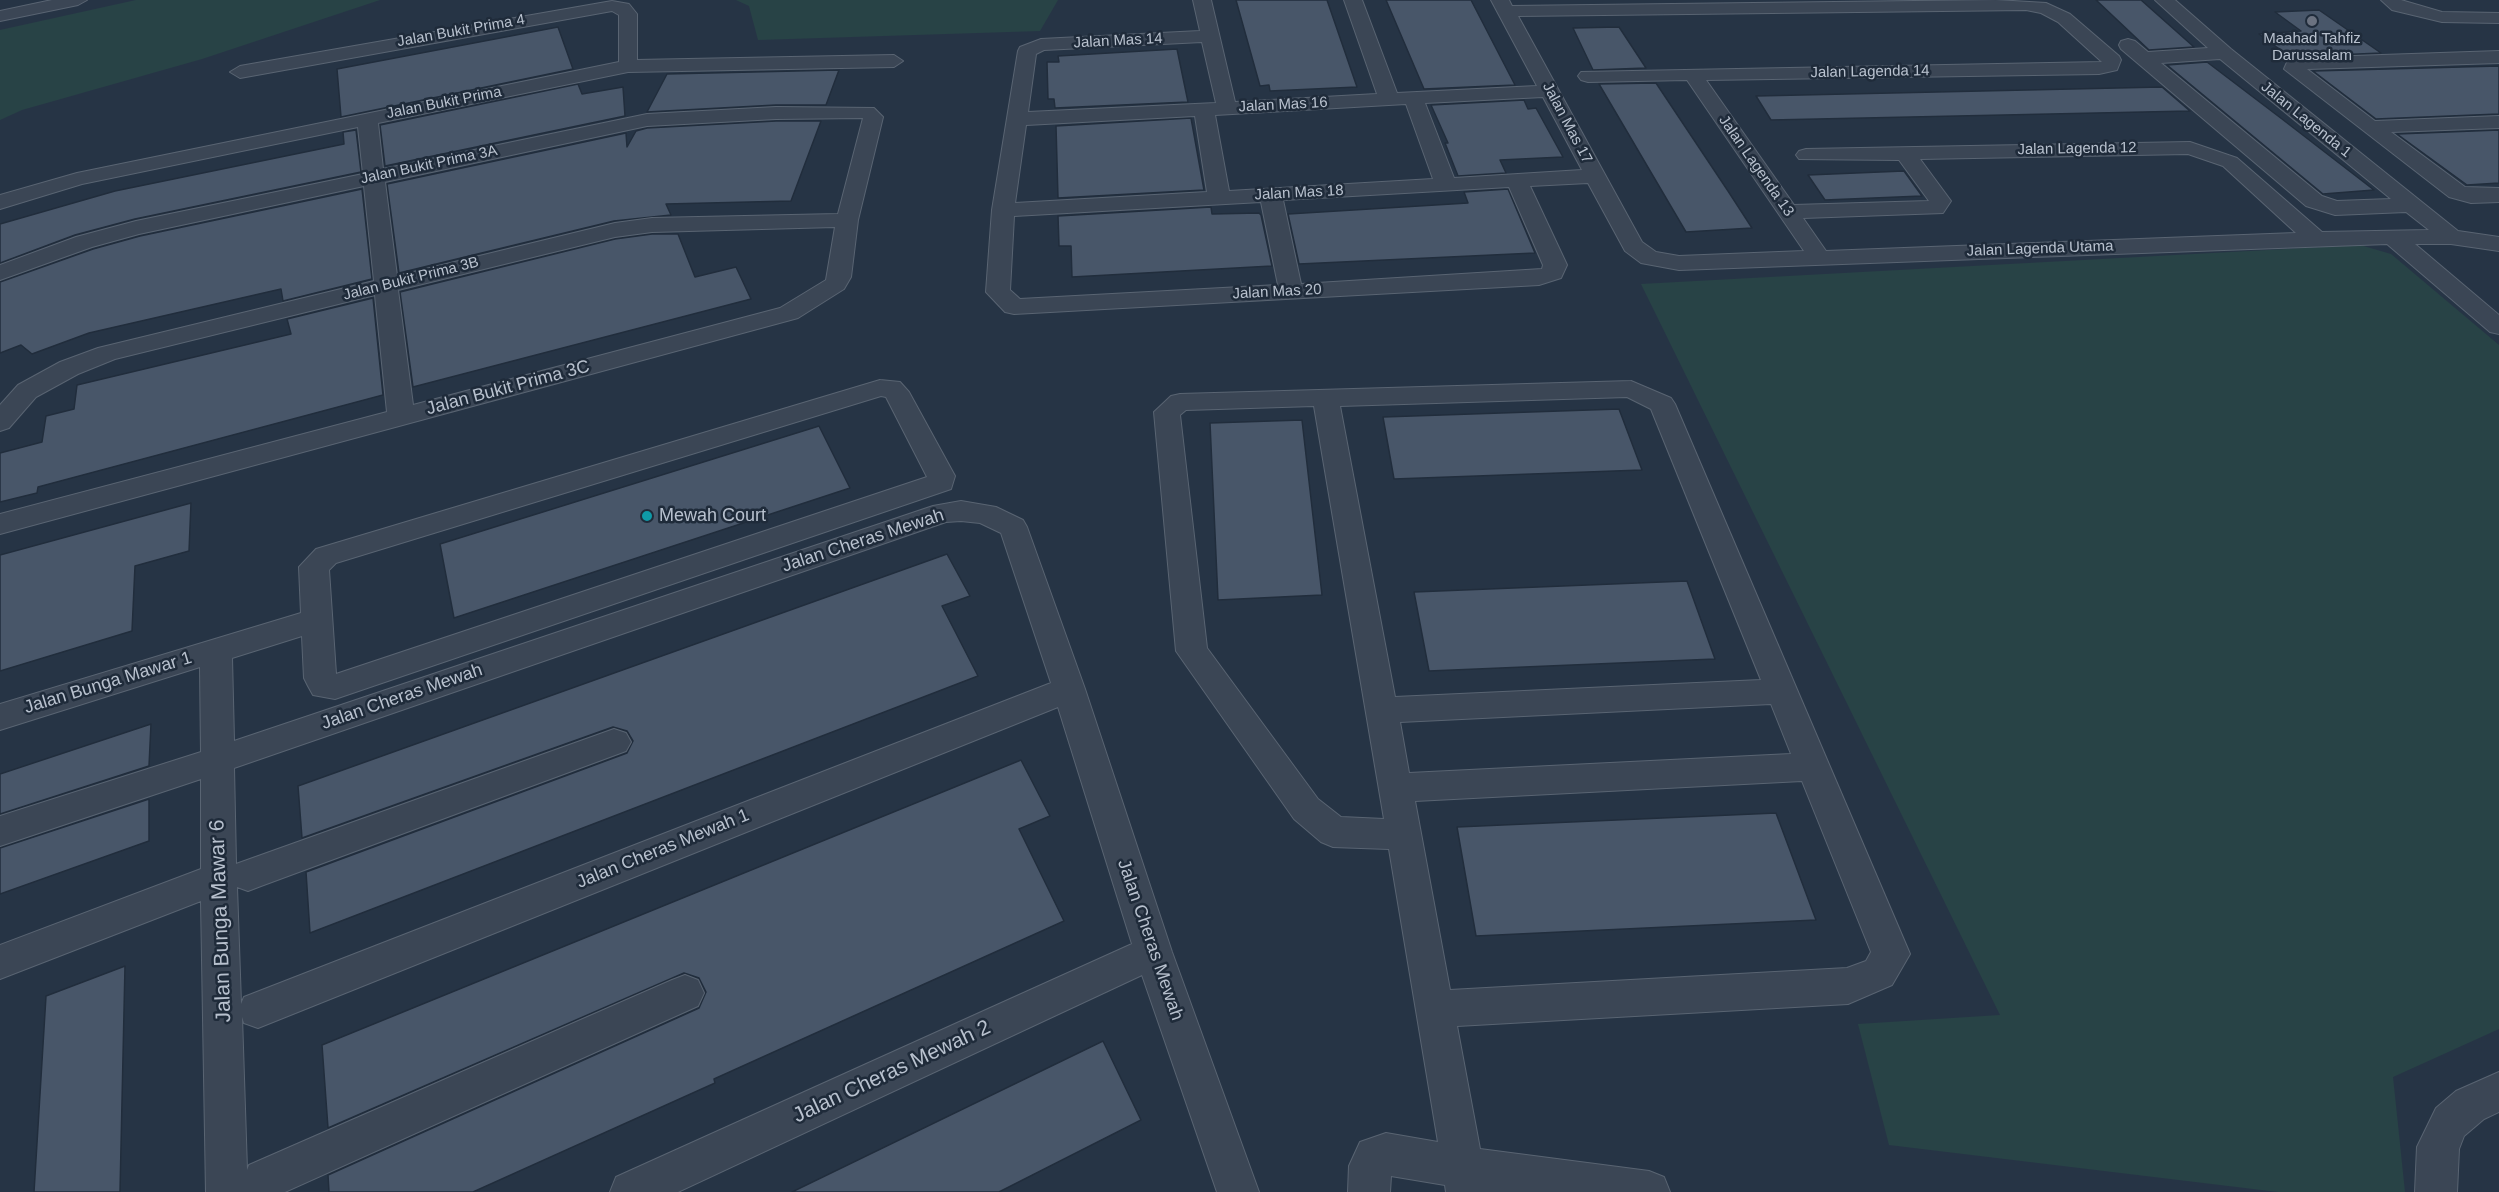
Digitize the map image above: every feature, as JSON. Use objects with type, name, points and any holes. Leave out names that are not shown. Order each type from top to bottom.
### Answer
[{"type":"street","points":[[0,16],[78,0]]},
{"type":"street","points":[[1202,0],[1227,108]]},
{"type":"street","points":[[1353,0],[1389,99]]},
{"type":"street","name":"Jalan Lagenda 1","points":[[2164,0],[2224,53],[2451,237]]},
{"type":"street","points":[[2390,0],[2398,6],[2422,13],[2467,18],[2495,26]]},
{"type":"street","name":"Jalan Lagenda 14","points":[[1503,5],[2026,5],[2046,8],[2064,18],[2112,60],[2110,66],[1588,76]]},
{"type":"street","name":"Jalan Mas 17","points":[[1503,5],[1633,246]]},
{"type":"street","name":"Jalan Bukit Prima 4","points":[[240,72],[612,6],[623,8],[628,14],[628,66]]},
{"type":"street","name":"Jalan Mas 14","points":[[1016,119],[1027,51],[1041,45],[1210,36]]},
{"type":"street","points":[[2224,53],[2135,51],[2314,201],[2335,207],[2412,205]]},
{"type":"street","points":[[2499,57],[2295,64],[2294,69],[2457,192],[2471,196],[2499,195]]},
{"type":"street","name":"Jalan Bukit Prima","points":[[0,202],[77,179],[628,66],[894,61]]},
{"type":"street","name":"Jalan Lagenda 13","points":[[1692,74],[1819,257]]},
{"type":"street","name":"Jalan Mas 16","points":[[1016,119],[1550,91]]},
{"type":"street","points":[[1413,98],[1446,185]]},
{"type":"street","points":[[1204,109],[1219,198]]},
{"type":"street","name":"Jalan Bukit Prima 3A","points":[[0,273],[84,242],[136,228],[646,120],[776,113],[867,112]]},
{"type":"street","name":"Jalan Bukit Prima 3C","points":[[0,524],[789,313],[836,284],[847,220],[873,117],[867,112]]},
{"type":"street","points":[[367,119],[401,416]]},
{"type":"street","points":[[1003,210],[1016,119]]},
{"type":"street","points":[[2372,127],[2499,122]]},
{"type":"street","name":"Jalan Lagenda 12","points":[[1806,155],[2190,148],[2230,162],[2316,239]]},
{"type":"street","points":[[1788,212],[1935,208],[1940,201],[1905,153]]},
{"type":"street","name":"Jalan Mas 18","points":[[1003,210],[1596,177]]},
{"type":"street","name":"Jalan Mas 20","points":[[1003,210],[998,292],[1014,307],[1539,278],[1553,273],[1555,265],[1517,181]]},
{"type":"street","points":[[1270,195],[1291,291]]},
{"type":"street","name":"Jalan Bukit Prima 3B","points":[[0,422],[27,391],[69,368],[107,353],[387,284],[634,227],[847,220]]},
{"type":"street","name":"Jalan Lagenda Utama","points":[[2451,237],[2473,226],[2499,225]]},
{"type":"street","name":"Jalan Lagenda Utama","points":[[1633,246],[1649,258],[1678,263],[2316,239],[2451,237],[2499,244]]},
{"type":"street","points":[[2394,238],[2499,327]]},
{"type":"street","points":[[0,386],[27,391]]},
{"type":"street","points":[[880,388],[891,388],[896,392],[941,476],[941,482],[930,488],[335,687],[324,686],[320,678],[316,620],[314,567],[326,556],[880,388]]},
{"type":"street","points":[[1404,835],[1333,832],[1306,809],[1192,651],[1167,412],[1180,402],[1630,389],[1662,404],[1891,954],[1879,973],[1848,986],[1435,1009]]},
{"type":"street","points":[[1326,398],[1465,1180]]},
{"type":"street","name":"Jalan Cheras Mewah","points":[[218,760],[943,513],[961,511],[986,514],[1013,527],[1069,689],[1153,952],[1238,1192]]},
{"type":"street","name":"Jalan Bunga Mawar 1","points":[[0,717],[316,620]]},
{"type":"street","name":"Jalan Bunga Mawar 6","points":[[216,650],[218,760],[233,876],[245,1186]]},
{"type":"street","name":"Jalan Cheras Mewah 1","points":[[258,1010],[1069,689]]},
{"type":"street","points":[[1382,710],[1782,691]]},
{"type":"street","points":[[0,962],[233,876],[614,742]]},
{"type":"street","points":[[0,831],[218,760]]},
{"type":"street","points":[[1396,788],[1814,767]]},
{"type":"street","name":"Jalan Cheras Mewah 2","points":[[632,1192],[1153,952]]},
{"type":"street","points":[[245,1186],[685,993]]},
{"type":"street","points":[[2436,1192],[2438,1147],[2450,1122],[2470,1105],[2499,1092]]},
{"type":"street","points":[[1369,1192],[1370,1166],[1375,1157],[1386,1154],[1465,1180],[1649,1192]]},
{"type":"green space","points":[[136,0],[380,0],[202,59],[22,110],[0,120],[0,30]]},
{"type":"green space","points":[[736,0],[1058,0],[1040,31],[758,40],[749,6]]},
{"type":"green space","points":[[2360,245],[2391,254],[2499,345],[2499,1029],[2393,1077],[2405,1192],[2278,1192],[1889,1145],[1858,1024],[2000,1015],[1641,284]]},
{"type":"building","points":[[1236,0],[1327,0],[1357,87],[1270,91],[1269,85],[1260,86]]},
{"type":"building","points":[[1386,0],[1471,0],[1515,85],[1424,89]]},
{"type":"building","points":[[2096,0],[2141,0],[2194,47],[2149,50]]},
{"type":"building","points":[[2319,10],[2381,53],[2290,57],[2259,34],[2301,31],[2275,12]]},
{"type":"building","points":[[558,27],[573,69],[341,117],[337,69]]},
{"type":"building","points":[[1619,27],[1646,68],[1593,70],[1573,28]]},
{"type":"building","points":[[1177,49],[1188,102],[1055,108],[1054,99],[1048,99],[1047,62],[1059,62],[1058,56]]},
{"type":"building","points":[[2207,62],[2374,190],[2323,194],[2167,65]]},
{"type":"building","points":[[2499,66],[2499,114],[2376,119],[2313,71]]},
{"type":"building","points":[[839,70],[826,105],[776,105],[647,112],[667,74]]},
{"type":"building","points":[[1656,83],[1752,228],[1686,232],[1599,84]]},
{"type":"building","points":[[578,84],[582,94],[623,87],[625,116],[385,166],[380,125]]},
{"type":"building","points":[[2162,87],[2190,111],[1771,120],[1756,96]]},
{"type":"building","points":[[1524,100],[1528,109],[1536,108],[1563,157],[1500,160],[1506,173],[1458,176],[1445,143],[1448,143],[1431,105]]},
{"type":"building","points":[[1191,118],[1204,190],[1058,198],[1056,126]]},
{"type":"building","points":[[776,121],[821,121],[791,201],[666,204],[671,215],[614,221],[399,273],[387,184],[626,133],[627,147],[636,131],[647,128]]},
{"type":"building","points":[[356,130],[361,172],[135,219],[75,235],[0,263],[0,224],[115,191],[344,144],[343,132]]},
{"type":"building","points":[[2499,130],[2499,183],[2467,185],[2397,134]]},
{"type":"building","points":[[1904,171],[1922,196],[1825,200],[1808,175]]},
{"type":"building","points":[[362,189],[372,279],[283,301],[281,289],[89,333],[32,354],[21,345],[0,353],[0,282],[93,249],[140,236]]},
{"type":"building","points":[[1508,189],[1535,253],[1299,264],[1288,214],[1468,203],[1464,192]]},
{"type":"building","points":[[1211,207],[1212,214],[1259,213],[1272,266],[1072,277],[1071,246],[1059,246],[1058,216]]},
{"type":"building","points":[[652,234],[678,234],[695,277],[736,267],[751,299],[413,387],[400,292],[615,239]]},
{"type":"building","points":[[373,298],[383,395],[38,487],[37,493],[0,502],[0,453],[42,442],[46,416],[74,409],[77,385],[291,334],[287,319]]},
{"type":"building","points":[[1619,409],[1642,470],[1394,479],[1383,417]]},
{"type":"building","points":[[1302,420],[1322,595],[1218,600],[1210,423]]},
{"type":"building","name":"Mewah Court","points":[[819,426],[850,488],[454,618],[440,544]]},
{"type":"building","points":[[191,503],[189,551],[135,566],[132,631],[0,671],[0,555]]},
{"type":"building","points":[[947,554],[970,596],[942,606],[978,676],[310,933],[306,872],[627,753],[633,741],[627,731],[613,727],[302,838],[298,786]]},
{"type":"building","points":[[1687,581],[1715,659],[1429,671],[1414,592]]},
{"type":"building","points":[[151,724],[149,766],[0,814],[0,774]]},
{"type":"building","points":[[1021,760],[1050,816],[1019,829],[1064,921],[714,1079],[715,1083],[473,1192],[329,1192],[328,1175],[699,1008],[706,992],[699,978],[684,973],[328,1128],[322,1045]]},
{"type":"building","points":[[149,799],[149,841],[0,894],[0,848]]},
{"type":"building","points":[[1776,813],[1816,920],[1476,936],[1457,827]]},
{"type":"building","points":[[125,966],[120,1192],[34,1192],[46,996]]},
{"type":"building","points":[[1103,1041],[1141,1120],[999,1192],[792,1192]]},
{"type":"place","name":"Maahad Tahfiz Darussalam","points":[[2312,21]]},
{"type":"place","name":"Mewah Court","points":[[647,516]]}]
